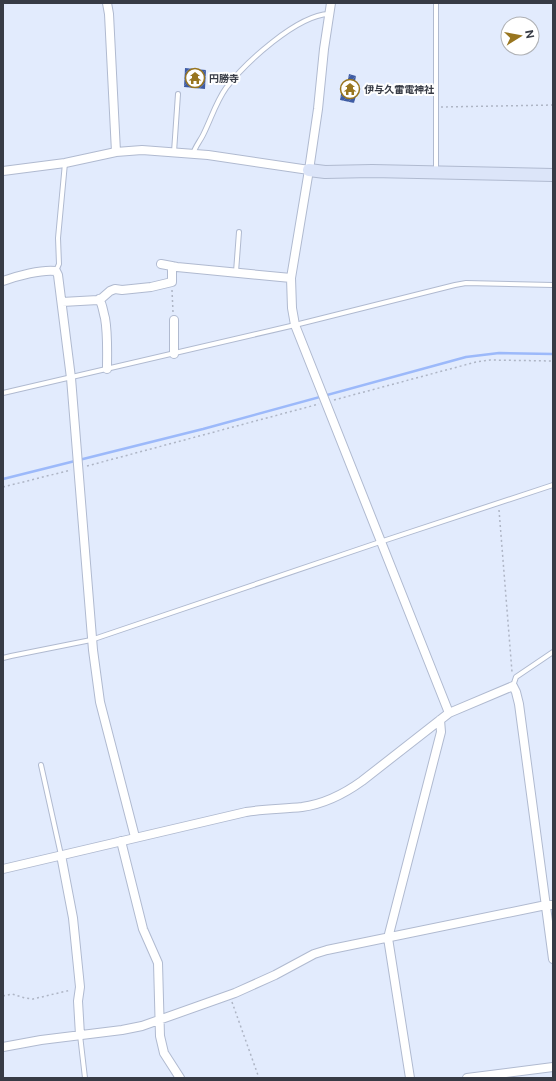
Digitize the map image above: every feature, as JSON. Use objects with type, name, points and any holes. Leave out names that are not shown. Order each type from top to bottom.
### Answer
[{"type":"street","points":[[107,3],[109,14],[116,152]]},
{"type":"street","points":[[331,3],[309,170],[291,278],[292,308],[295,326],[449,712]]},
{"type":"street","points":[[3,171],[65,163],[116,152],[142,150],[193,154],[330,172],[364,171],[553,175]]},
{"type":"street","points":[[161,264],[291,278]]},
{"type":"street","points":[[62,302],[99,300],[115,289],[122,290],[151,287],[172,282],[172,266]]},
{"type":"street","points":[[3,281],[20,275],[50,271],[56,271],[58,275],[71,378],[91,640],[100,702],[135,838]]},
{"type":"street","points":[[99,300],[102,306],[108,340],[107,369]]},
{"type":"street","points":[[174,320],[174,354]]},
{"type":"street","points":[[3,869],[246,812],[304,807],[333,798],[351,789],[449,712],[513,686],[520,704],[550,905],[553,960]]},
{"type":"street","points":[[410,1078],[388,938],[441,732],[440,720]]},
{"type":"street","points":[[121,841],[141,921],[146,937],[158,963],[160,1036],[164,1053],[180,1078]]},
{"type":"street","points":[[61,856],[73,918],[80,987],[78,1001],[80,1035]]},
{"type":"street","points":[[3,1047],[41,1040],[142,1026],[229,995],[275,975],[314,954],[327,950],[550,905]]},
{"type":"street","points":[[467,1078],[553,1067]]},
{"type":"lane","points":[[436,3],[436,172]]},
{"type":"lane","points":[[193,154],[217,102],[227,87],[242,70],[285,32],[312,18],[324,14],[330,14]]},
{"type":"lane","points":[[174,152],[178,94]]},
{"type":"lane","points":[[56,271],[59,264],[58,238],[65,163]]},
{"type":"lane","points":[[236,272],[239,232]]},
{"type":"lane","points":[[3,394],[295,326],[455,285],[466,283],[553,285]]},
{"type":"lane","points":[[3,658],[91,640],[553,485]]},
{"type":"lane","points":[[513,686],[516,677],[553,652]]},
{"type":"lane","points":[[41,765],[61,856]]},
{"type":"lane","points":[[80,1035],[85,1078]]},
{"type":"path","points":[[436,107],[553,105]]},
{"type":"path","points":[[172,282],[174,320]]},
{"type":"path","points":[[3,487],[78,462],[325,402],[476,362],[490,360],[553,361]]},
{"type":"path","points":[[497,503],[499,508],[513,686]]},
{"type":"path","points":[[3,996],[12,994],[33,999],[80,987]]},
{"type":"path","points":[[229,995],[259,1078]]},
{"type":"building","name":"円勝寺","points":[[185,68],[206,70],[205,89],[184,87]]},
{"type":"building","name":"伊与久雷電神社","points":[[349,74],[356,76],[353,92],[357,92],[354,103],[340,100],[342,88],[346,89]]},
{"type":"waterway","points":[[3,479],[203,429],[466,357],[499,353],[553,354]]},
{"type":"place","name":"円勝寺","points":[[195,78]]},
{"type":"place","name":"伊与久雷電神社","points":[[350,89]]}]
